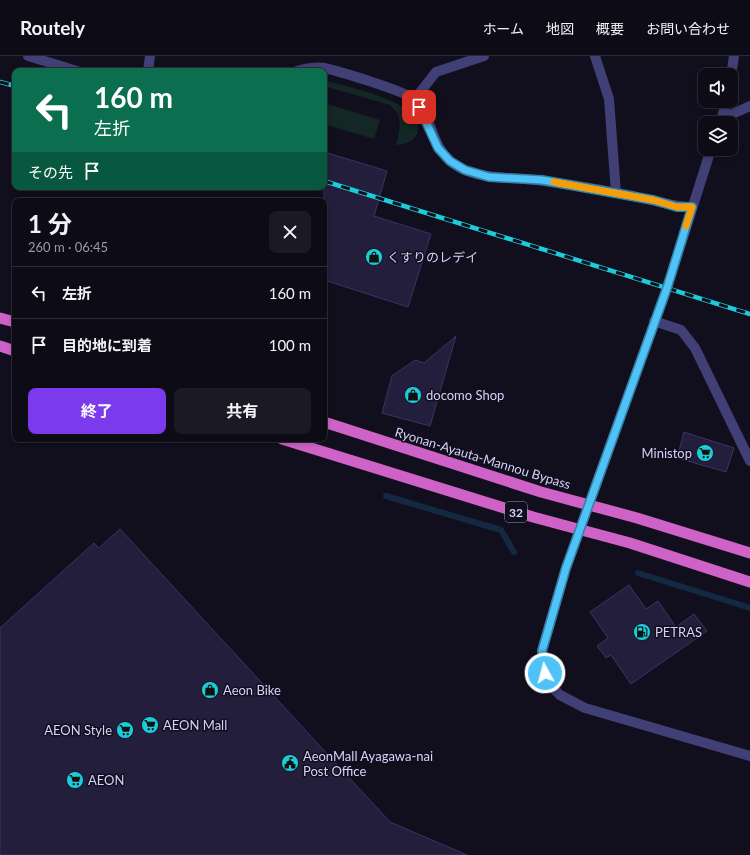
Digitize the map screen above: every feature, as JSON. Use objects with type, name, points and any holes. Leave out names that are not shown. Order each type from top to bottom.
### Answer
[{"type":"highway","points":[[0,318],[12,321]]},
{"type":"highway","points":[[0,346],[12,350]]},
{"type":"highway","name":"Ryonan-Ayauta-Mannou Bypass","points":[[327,423],[541,492],[750,553]]},
{"type":"highway","name":"32","points":[[292,442],[525,515],[630,543],[750,582]]},
{"type":"street","points":[[28,56],[67,68]]},
{"type":"street","points":[[148,68],[150,56]]},
{"type":"street","points":[[414,100],[436,72],[484,56]]},
{"type":"street","points":[[595,56],[609,99],[616,193]]},
{"type":"street","points":[[732,68],[734,56]]},
{"type":"street","points":[[306,68],[324,68]]},
{"type":"street","points":[[327,69],[398,90],[414,100],[424,114],[438,148],[450,161],[465,170],[489,177],[542,180],[653,200],[677,207],[692,207]]},
{"type":"street","points":[[730,116],[750,106]]},
{"type":"street","points":[[709,156],[667,288],[566,568],[542,651],[545,673],[550,685],[560,695],[585,708],[750,756]]},
{"type":"street","points":[[654,321],[681,330],[695,348],[750,461]]},
{"type":"green space","points":[[327,81],[381,97],[397,104],[409,112],[417,121],[418,131],[415,138],[409,142],[396,145],[400,124],[397,114],[390,105],[327,87]]},
{"type":"green space","points":[[327,104],[380,120],[374,139],[327,125]]},
{"type":"building","name":"くすりのレデイ","points":[[327,153],[387,171],[374,216],[431,234],[408,307],[327,281],[327,198],[324,198],[324,190],[327,190]]},
{"type":"building","name":"docomo Shop","points":[[456,336],[430,426],[382,413],[392,376],[415,360],[424,363]]},
{"type":"building","name":"Ministop","points":[[684,432],[734,448],[726,472],[677,458]]},
{"type":"building","name":"AEON Mall","points":[[120,529],[390,822],[467,855],[0,855],[0,628],[94,543],[99,548]]},
{"type":"building","points":[[629,585],[646,609],[658,601],[676,627],[694,614],[707,631],[631,684],[611,655],[606,658],[597,646],[608,638],[590,612]]},
{"type":"waterway","points":[[386,496],[501,530],[514,552]]},
{"type":"waterway","points":[[638,573],[750,608]]},
{"type":"railway","points":[[0,82],[12,85]]},
{"type":"railway","points":[[327,182],[750,314]]},
{"type":"slow traffic","points":[[554,182],[653,200],[677,207],[692,207],[686,226]]},
{"type":"place","name":"くすりのレデイ","points":[[374,257]]},
{"type":"place","name":"docomo Shop","points":[[413,395]]},
{"type":"place","name":"Ministop","points":[[705,453]]},
{"type":"place","name":"PETRAS","points":[[642,632]]},
{"type":"place","name":"Aeon Bike","points":[[210,690]]},
{"type":"place","name":"AEON Mall","points":[[150,725]]},
{"type":"place","name":"AEON Style","points":[[125,730]]},
{"type":"place","name":"AeonMall Ayagawa-nai Post Office","points":[[290,763]]},
{"type":"place","name":"AEON","points":[[75,780]]},
{"type":"route","points":[[419,107],[424,114],[438,148],[450,161],[465,170],[489,177],[542,180],[653,200],[677,207],[692,207],[667,288],[566,568],[542,651],[545,673]]}]
